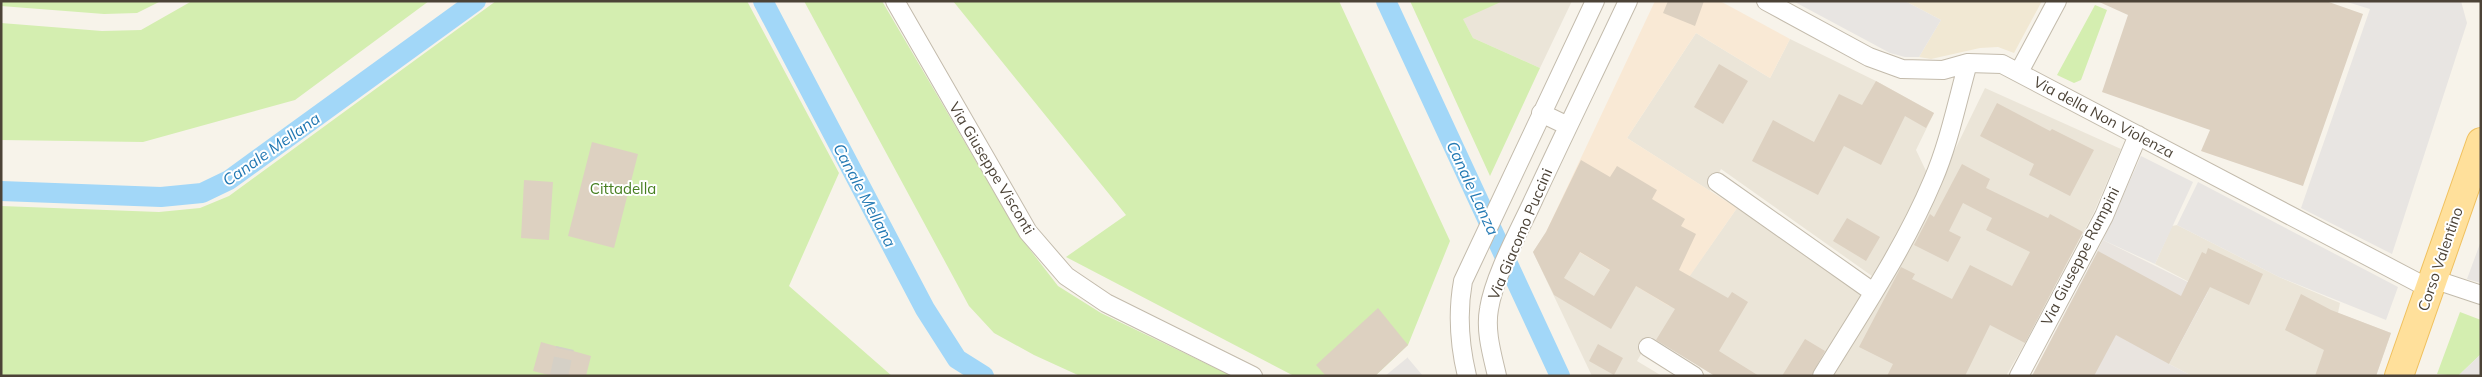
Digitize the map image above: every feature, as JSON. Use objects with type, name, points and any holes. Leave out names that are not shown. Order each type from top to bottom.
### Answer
[{"type":"main road","name":"Corso Valentino","points":[[2399,376],[2481,142]]},
{"type":"street","name":"Via Giuseppe Visconti","points":[[895,1],[1028,232],[1066,276],[1106,303],[1253,376]]},
{"type":"street","name":"Via Giacomo Puccini","points":[[1467,376],[1458,329],[1458,305],[1463,281],[1495,208],[1595,1]]},
{"type":"street","name":"Via Giacomo Puccini","points":[[1497,376],[1487,324],[1489,308],[1495,288],[1514,242],[1628,1]]},
{"type":"street","name":"Via della Non Violenza","points":[[1766,1],[1869,57],[1902,69],[1943,70],[1968,63],[2002,64],[2432,284],[2481,295]]},
{"type":"street","points":[[2019,72],[2057,1]]},
{"type":"street","points":[[1822,376],[1906,236],[1933,180],[1951,127],[1968,63]]},
{"type":"street","points":[[1541,113],[1568,126]]},
{"type":"street","name":"Via Giuseppe Rampini","points":[[2019,376],[2095,233],[2138,135]]},
{"type":"street","points":[[1717,182],[1874,292]]},
{"type":"street","points":[[1648,347],[1694,376]]},
{"type":"shaded area","points":[[1453,1],[1572,1],[1540,68],[1473,38]]},
{"type":"shaded area","points":[[1655,1],[1720,1],[1790,39],[1770,78],[1696,33],[1627,138],[1737,208],[1669,306],[1546,232]]},
{"type":"shaded area","points":[[1793,1],[1905,1],[1941,20],[1919,57],[1905,57],[1890,53]]},
{"type":"shaded area","points":[[1905,1],[2042,1],[2014,53],[1998,47],[1980,48],[1931,59],[1919,57],[1941,20]]},
{"type":"shaded area","points":[[2344,1],[2461,1],[2467,23],[2392,254],[2301,208],[2370,9]]},
{"type":"shaded area","points":[[1696,33],[1770,78],[1790,39],[1876,81],[1934,113],[1916,150],[1927,173],[1908,217],[1872,276],[1721,169],[1710,191],[1627,138]]},
{"type":"shaded area","points":[[1985,88],[2121,149],[2094,212],[2025,343],[2006,376],[1830,376],[1911,240]]},
{"type":"shaded area","points":[[2141,156],[2193,182],[2155,264],[2103,240]]},
{"type":"shaded area","points":[[2198,182],[2398,287],[2386,320],[2279,277],[2177,225]]},
{"type":"shaded area","points":[[1737,208],[1863,294],[1812,376],[1715,376],[1651,337],[1637,361],[1662,376],[1592,376],[1533,252],[1546,232],[1669,305]]},
{"type":"shaded area","points":[[2177,225],[2279,277],[2340,303],[2338,313],[2391,333],[2376,376],[2192,376],[2169,364],[2208,292],[2155,264],[2172,226]]},
{"type":"shaded area","points":[[2103,240],[2208,292],[2169,364],[2192,376],[2032,376]]},
{"type":"shaded area","points":[[2481,241],[2481,283],[2467,279]]},
{"type":"shaded area","points":[[2481,354],[2481,376],[2458,376]]},
{"type":"shaded area","points":[[1407,358],[1423,376],[1385,376]]},
{"type":"green space","points":[[1,1],[161,1],[137,13],[104,14],[1,6]]},
{"type":"green space","points":[[192,1],[429,1],[295,100],[143,142],[1,140],[1,23],[102,31],[141,30]]},
{"type":"green space","name":"Cittadella","points":[[496,1],[747,1],[839,173],[789,286],[892,376],[1,376],[1,206],[159,212],[200,208],[229,196]]},
{"type":"green space","points":[[804,1],[882,1],[1021,238],[1058,286],[1101,313],[1232,376],[1080,376],[1034,355],[994,333],[969,306]]},
{"type":"green space","points":[[953,1],[1339,1],[1450,241],[1408,345],[1375,376],[1294,376],[1066,257],[1126,215]]},
{"type":"green space","points":[[1410,1],[1503,1],[1463,19],[1473,38],[1540,68],[1490,176]]},
{"type":"green space","points":[[2095,5],[2107,10],[2081,80],[2074,83],[2057,75]]},
{"type":"green space","points":[[2460,312],[2481,320],[2481,354],[2458,376],[2437,374]]},
{"type":"building","points":[[1668,1],[1704,1],[1695,26],[1663,13]]},
{"type":"building","points":[[2097,1],[2326,1],[2363,14],[2303,186],[2201,151],[2210,130],[2102,92],[2128,15]]},
{"type":"building","points":[[1719,64],[1748,81],[1723,124],[1694,107]]},
{"type":"building","points":[[1876,81],[1934,113],[1926,128],[1905,116],[1881,165],[1844,146],[1818,195],[1752,161],[1773,120],[1814,142],[1839,94],[1862,105]]},
{"type":"building","points":[[1997,103],[2050,131],[2052,129],[2094,150],[2070,196],[2029,175],[2034,164],[1980,136]]},
{"type":"building","points":[[592,142],[638,154],[614,248],[568,236]]},
{"type":"building","points":[[1581,160],[1610,177],[1617,166],[1657,190],[1652,199],[1685,219],[1681,226],[1696,234],[1679,270],[1728,298],[1732,292],[1748,302],[1719,351],[1759,376],[1715,376],[1656,340],[1675,309],[1636,286],[1611,329],[1554,295],[1533,252],[1546,232]],"holes":[[[1580,252],[1610,270],[1594,296],[1564,278]]]},
{"type":"building","points":[[1962,164],[1990,179],[1986,188],[2048,218],[2050,214],[2083,232],[2025,343],[1990,325],[1965,376],[1887,376],[1893,364],[1859,347],[1901,267],[1915,274],[1912,279],[1952,299],[1970,265],[2012,286],[2030,252],[1986,230],[1992,218],[1963,203],[1949,231],[1961,237],[1948,262],[1914,245],[1930,214],[1934,217]]},
{"type":"building","points":[[524,180],[553,182],[549,240],[521,238]]},
{"type":"building","points":[[1847,218],[1880,237],[1866,261],[1833,241]]},
{"type":"building","points":[[2208,248],[2263,274],[2249,305],[2210,287],[2169,364],[2116,335],[2094,376],[2032,376],[2098,251],[2181,296],[2202,252],[2206,254]]},
{"type":"building","points":[[2301,294],[2331,310],[2391,333],[2376,376],[2315,376],[2324,350],[2285,330]]},
{"type":"building","points":[[1378,308],[1408,345],[1375,376],[1326,376],[1316,365]]},
{"type":"building","points":[[1805,339],[1825,351],[1811,376],[1782,376]]},
{"type":"building","points":[[541,342],[591,356],[586,376],[552,376],[533,371]]},
{"type":"building","points":[[1598,344],[1623,358],[1614,375],[1589,361]]},
{"type":"waterway","name":"Canale Mellana","points":[[1,191],[161,197],[202,193],[229,180],[476,1]]},
{"type":"waterway","name":"Canale Mellana","points":[[763,1],[925,309],[957,359],[984,376]]},
{"type":"waterway","name":"Canale Lanza","points":[[1386,1],[1560,376]]},
{"type":"tunnel","points":[[559,376],[565,348]]}]
